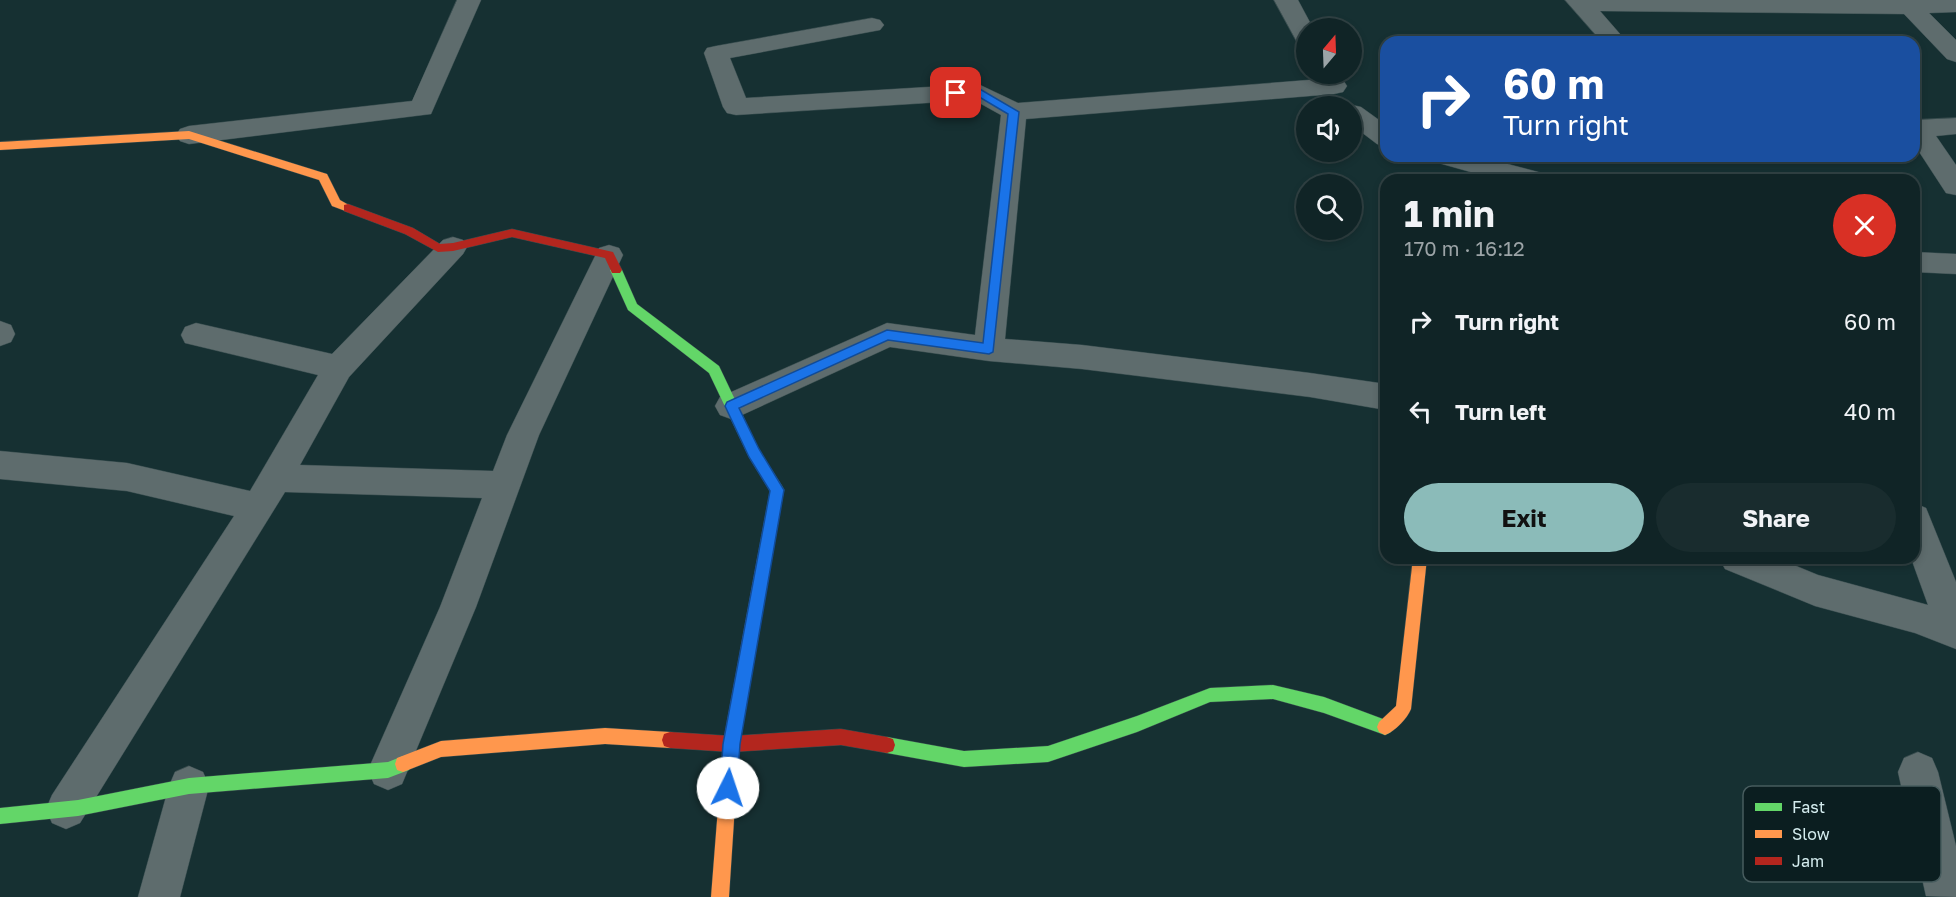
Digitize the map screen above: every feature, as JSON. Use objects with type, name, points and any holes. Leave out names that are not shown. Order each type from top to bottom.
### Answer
[{"type":"street","points":[[0,146],[189,135],[422,108],[469,0]]},
{"type":"street","points":[[1286,0],[1296,18]]},
{"type":"street","points":[[1579,2],[1804,3],[1910,7],[1956,4]]},
{"type":"street","points":[[1579,2],[1610,36]]},
{"type":"street","points":[[1910,7],[1956,54]]},
{"type":"street","points":[[873,24],[716,53],[736,107],[978,92],[1014,112],[1335,89]]},
{"type":"street","points":[[989,349],[1014,112]]},
{"type":"street","points":[[1362,120],[1380,134]]},
{"type":"street","points":[[1920,128],[1956,126]]},
{"type":"street","points":[[1920,132],[1956,186]]},
{"type":"street","points":[[189,135],[323,177],[336,203],[409,231],[438,248],[453,247],[512,233],[609,255]]},
{"type":"street","points":[[1475,167],[1506,174]]},
{"type":"street","points":[[66,809],[267,493],[338,368],[453,247]]},
{"type":"street","points":[[609,255],[632,307],[714,370],[754,453],[777,490],[731,744],[720,897]]},
{"type":"street","points":[[388,770],[458,608],[523,435],[609,255]]},
{"type":"street","points":[[1920,262],[1956,264]]},
{"type":"street","points":[[196,335],[338,368]]},
{"type":"street","points":[[731,406],[887,335],[989,349],[1082,357],[1223,376],[1280,381],[1380,396]]},
{"type":"street","points":[[0,465],[267,493],[504,485]]},
{"type":"street","points":[[1920,534],[1956,631]]},
{"type":"street","points":[[0,816],[66,809],[189,786],[388,770],[441,749],[605,736],[731,744],[841,737],[964,759],[1048,754],[1137,724],[1210,694],[1273,692],[1324,705],[1385,727],[1403,709],[1419,564]]},
{"type":"street","points":[[1752,564],[1815,590],[1894,610],[1956,631]]},
{"type":"street","points":[[1918,772],[1921,786]]},
{"type":"street","points":[[159,897],[189,786]]},
{"type":"street","points":[[1941,868],[1948,897]]},
{"type":"traffic: fast","points":[[616,270],[632,307],[714,370],[754,453],[777,490],[764,560]]},
{"type":"traffic: fast","points":[[887,745],[964,759],[1048,754],[1137,724],[1210,695],[1273,692],[1324,705],[1385,727]]},
{"type":"traffic: fast","points":[[0,816],[78,808],[189,786],[388,770],[403,764]]},
{"type":"traffic: slow","points":[[0,146],[189,135],[323,177],[336,203],[348,208]]},
{"type":"traffic: slow","points":[[720,897],[731,744],[764,560]]},
{"type":"traffic: slow","points":[[1385,727],[1403,709],[1419,564]]},
{"type":"traffic: slow","points":[[403,764],[441,749],[605,736],[670,740]]},
{"type":"traffic: jam","points":[[348,208],[409,231],[438,248],[453,247],[512,233],[609,255],[616,270]]},
{"type":"traffic: jam","points":[[670,740],[731,744],[841,737],[887,745]]},
{"type":"route","points":[[728,788],[731,744],[777,490],[754,453],[731,406],[887,335],[989,349],[1014,112],[978,92],[956,93]]}]
